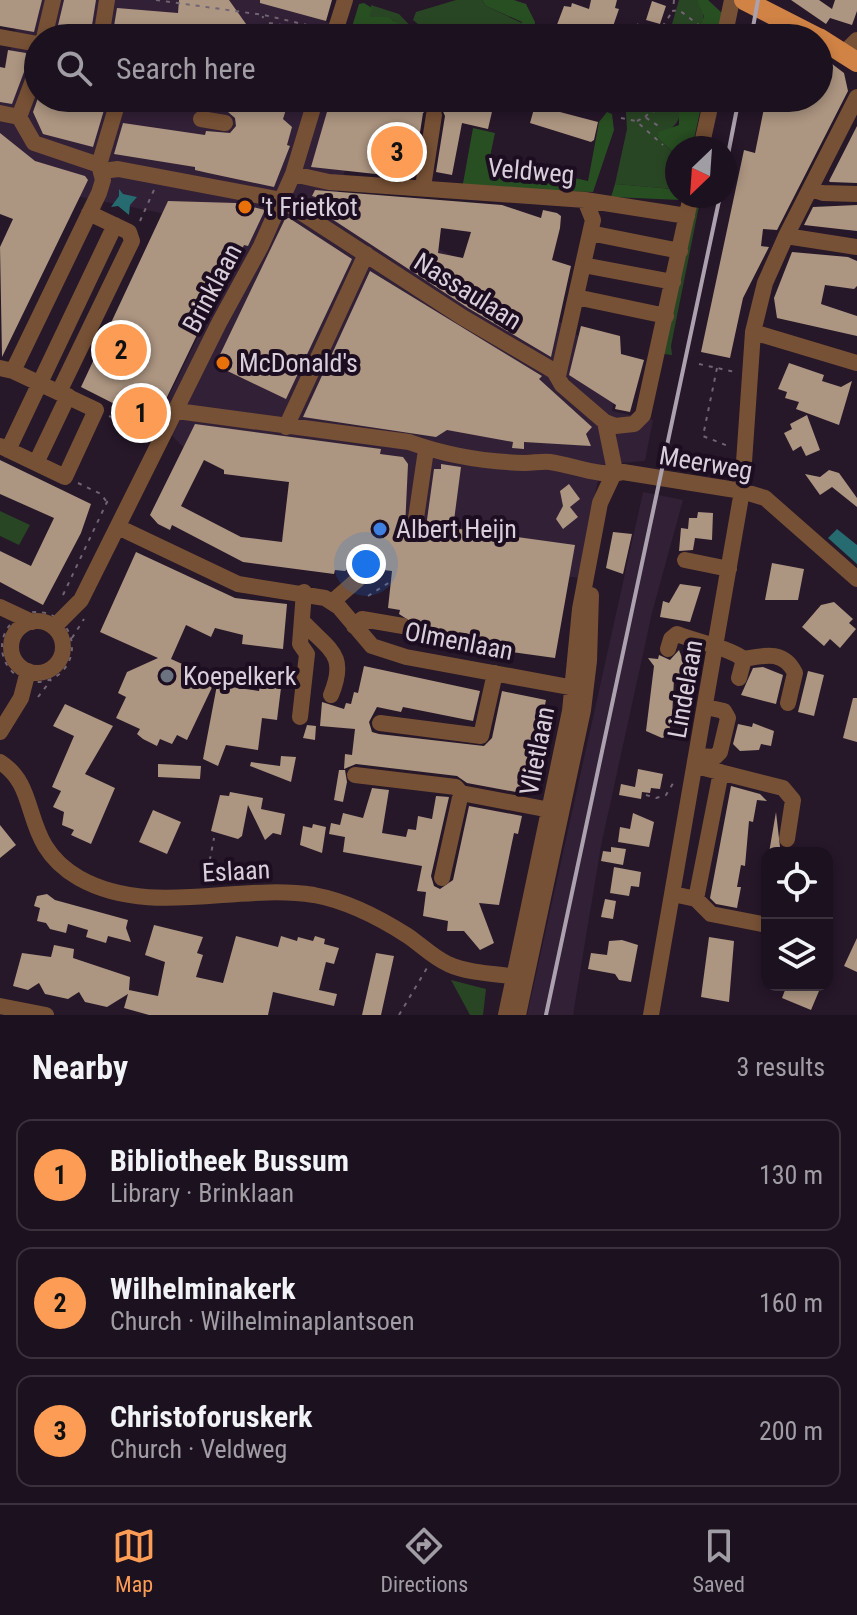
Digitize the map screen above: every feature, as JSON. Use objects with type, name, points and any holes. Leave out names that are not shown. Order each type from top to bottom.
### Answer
[{"type":"main road","points":[[744,0],[795,24]]},
{"type":"main road","points":[[766,0],[778,7],[786,19]]},
{"type":"main road","points":[[833,44],[853,52]]},
{"type":"street","points":[[47,24],[53,0]]},
{"type":"street","points":[[103,24],[107,0]]},
{"type":"street","points":[[337,24],[345,0]]},
{"type":"street","points":[[727,24],[732,0]]},
{"type":"street","points":[[0,37],[24,43]]},
{"type":"street","points":[[739,372],[765,283],[857,97]]},
{"type":"street","points":[[19,117],[24,107]]},
{"type":"street","points":[[115,112],[101,168],[99,193],[5,373],[40,383],[96,410],[65,477],[4,448],[40,383],[115,225]]},
{"type":"street","points":[[208,112],[225,123]]},
{"type":"street","name":"Brinklaan","points":[[51,620],[81,600],[135,495],[282,200],[312,112]]},
{"type":"street","points":[[704,136],[709,112]]},
{"type":"street","points":[[0,113],[19,117],[34,143],[101,168],[282,200]]},
{"type":"street","points":[[423,187],[434,115]]},
{"type":"street","name":"Veldweg","points":[[293,174],[329,182],[585,200],[593,220],[558,376]]},
{"type":"street","points":[[811,189],[823,193],[857,194]]},
{"type":"street","name":"Nassaulaan","points":[[282,200],[558,376],[562,385],[608,430]]},
{"type":"street","points":[[585,200],[687,216]]},
{"type":"street","points":[[613,476],[615,465],[608,430],[634,424],[643,415],[689,208]]},
{"type":"street","points":[[36,463],[132,236],[89,213]]},
{"type":"street","points":[[590,233],[680,251]]},
{"type":"street","points":[[786,236],[857,247]]},
{"type":"street","points":[[286,427],[366,254]]},
{"type":"street","points":[[583,265],[673,282]]},
{"type":"street","points":[[576,297],[666,316]]},
{"type":"street","points":[[753,332],[857,363]]},
{"type":"street","name":"Lindelaan","points":[[651,1015],[742,491],[744,453],[739,372]]},
{"type":"street","name":"Meerweg","points":[[177,411],[409,442],[429,451],[525,463],[547,462],[613,476],[623,472],[742,491],[774,505],[857,579]]},
{"type":"street","points":[[415,525],[429,451]]},
{"type":"street","name":"Vlietlaan","points":[[506,1015],[520,977],[579,688],[580,609],[600,503],[613,476]]},
{"type":"street","name":"Olmenlaan","points":[[118,527],[238,584],[304,592],[332,602],[372,646],[406,657],[579,688]]},
{"type":"street","points":[[685,560],[729,569]]},
{"type":"street","points":[[332,602],[364,574]]},
{"type":"street","points":[[300,717],[307,654],[300,644],[304,592]]},
{"type":"street","points":[[0,607],[32,622]]},
{"type":"street","points":[[354,626],[362,619],[403,626]]},
{"type":"street","points":[[5,638],[32,622],[51,620],[62,640],[58,663],[44,672],[20,671]]},
{"type":"street","points":[[302,621],[339,663],[339,676],[331,695]]},
{"type":"street","points":[[0,623],[20,671],[21,698],[0,732]]},
{"type":"street","points":[[668,649],[671,639],[677,634],[717,647],[727,647],[744,659],[774,655],[791,665],[795,673],[788,703]]},
{"type":"street","points":[[739,678],[744,659]]},
{"type":"street","points":[[380,723],[481,736],[495,673]]},
{"type":"street","name":"Vlietlaan","points":[[518,1015],[520,977],[550,810],[579,688]]},
{"type":"street","points":[[697,761],[715,757],[720,752],[728,718],[724,711],[706,707]]},
{"type":"street","points":[[697,761],[721,772],[783,788],[793,800],[787,839]]},
{"type":"street","name":"Eslaan","points":[[0,762],[15,772],[23,785],[40,840],[58,864],[82,879],[128,894],[202,896],[266,891],[316,896],[364,911],[449,965],[520,977]]},
{"type":"street","points":[[696,899],[721,772]]},
{"type":"street","points":[[355,775],[456,787],[461,793],[550,810]]},
{"type":"street","points":[[442,878],[461,793]]},
{"type":"street","points":[[673,894],[696,899],[711,914],[761,924]]},
{"type":"street","points":[[0,1006],[46,1015]]},
{"type":"path","points":[[156,0],[264,15],[302,24]]},
{"type":"path","points":[[666,24],[673,11],[671,3],[674,0]]},
{"type":"path","points":[[673,11],[679,10],[697,24]]},
{"type":"path","points":[[262,24],[264,15]]},
{"type":"path","points":[[269,23],[276,24]]},
{"type":"path","points":[[636,121],[650,112]]},
{"type":"path","points":[[645,117],[660,127]]},
{"type":"path","points":[[621,118],[636,121],[663,145]]},
{"type":"path","points":[[132,236],[160,177]]},
{"type":"path","points":[[699,364],[739,372]]},
{"type":"path","points":[[717,368],[703,436],[744,453]]},
{"type":"path","points":[[96,410],[162,441]]},
{"type":"path","points":[[65,477],[101,494],[107,502]]},
{"type":"path","points":[[107,502],[135,495]]},
{"type":"path","points":[[62,598],[107,502]]},
{"type":"path","points":[[368,596],[393,580]]},
{"type":"path","points":[[51,620],[54,608]]},
{"type":"path","points":[[5,638],[2,652],[20,671]]},
{"type":"path","points":[[646,795],[656,798],[666,795],[675,780]]},
{"type":"path","points":[[202,896],[214,838]]},
{"type":"path","points":[[399,1015],[436,956]]},
{"type":"shaded area","points":[[22,0],[329,0],[324,21],[333,24],[24,24],[24,112],[364,112],[336,198],[517,288],[621,370],[612,411],[653,420],[645,461],[621,463],[598,480],[579,578],[282,538],[290,480],[225,471],[184,448],[157,420],[250,231],[81,197],[0,152],[0,71],[6,71]]},
{"type":"shaded area","points":[[456,0],[482,0],[486,6],[522,24],[418,24],[413,20],[416,12]]},
{"type":"shaded area","points":[[482,0],[514,0],[526,4],[535,24],[522,24],[486,6]]},
{"type":"shaded area","points":[[679,0],[697,0],[702,9],[702,24],[672,24]]},
{"type":"shaded area","points":[[697,0],[708,0],[722,13],[720,24],[701,24],[704,16]]},
{"type":"shaded area","points":[[364,3],[372,8],[370,17],[388,17],[398,24],[353,24],[359,4]]},
{"type":"shaded area","points":[[371,5],[399,14],[409,24],[396,24],[393,20],[370,17]]},
{"type":"shaded area","points":[[607,112],[612,114],[614,130],[593,192],[462,189],[473,128],[495,133],[488,166],[536,177],[539,170],[588,181],[599,122]]},
{"type":"shaded area","points":[[626,112],[680,112],[677,122],[657,137],[665,145],[665,188],[615,184],[627,129]]},
{"type":"shaded area","points":[[679,112],[700,112],[695,136],[665,136],[665,145],[657,137],[659,132],[679,125]]},
{"type":"shaded area","points":[[615,184],[665,188],[665,199],[611,197]]},
{"type":"shaded area","points":[[119,189],[123,194],[137,197],[130,205],[129,215],[118,206],[111,207],[119,196]]},
{"type":"shaded area","points":[[693,208],[699,208],[671,346],[672,355],[663,354]]},
{"type":"shaded area","points":[[643,492],[683,500],[652,613],[601,846],[573,1015],[527,1015]]},
{"type":"shaded area","points":[[0,511],[30,525],[19,545],[0,536]]},
{"type":"shaded area","points":[[837,529],[857,545],[857,564],[828,538]]},
{"type":"shaded area","points":[[451,980],[486,989],[483,1015],[470,1015]]},
{"type":"building","points":[[0,0],[42,0],[36,24],[24,24],[24,30],[0,26]]},
{"type":"building","points":[[64,0],[96,0],[92,24],[58,24]]},
{"type":"building","points":[[179,0],[229,0],[246,24],[114,24],[117,8],[178,13]]},
{"type":"building","points":[[260,0],[332,0],[326,21],[260,3]]},
{"type":"building","points":[[591,0],[617,0],[615,8],[619,9],[614,24],[557,24],[564,6],[571,7],[572,3],[589,9]]},
{"type":"building","points":[[791,0],[819,0],[832,9],[835,0],[857,0],[857,11],[852,25],[830,18],[826,24]]},
{"type":"building","points":[[652,1],[666,6],[660,24],[646,20]]},
{"type":"building","points":[[8,50],[24,53],[24,72],[12,104],[0,102],[0,67],[5,68]]},
{"type":"building","points":[[833,65],[844,73],[848,91],[777,230],[763,229],[761,246],[769,247],[743,298],[730,358],[701,352],[732,208],[737,208],[737,183],[744,150],[755,153],[763,112],[833,112]]},
{"type":"building","points":[[33,112],[103,112],[93,147],[43,134]]},
{"type":"building","points":[[228,112],[285,112],[283,119],[292,127],[287,145],[290,146],[274,187],[195,170],[195,167],[114,154],[123,123],[205,135],[206,131],[230,133],[236,126],[235,118]]},
{"type":"building","points":[[327,112],[424,112],[414,171],[386,167],[385,175],[311,167]]},
{"type":"building","points":[[443,112],[492,112],[488,129],[462,123],[452,175],[436,172]]},
{"type":"building","points":[[533,112],[560,112],[598,122],[591,142],[530,123]]},
{"type":"building","points":[[857,126],[857,183],[830,182],[829,181]]},
{"type":"building","points":[[0,133],[35,161],[85,176],[88,180],[2,357],[0,247],[13,219],[0,214]]},
{"type":"building","points":[[315,190],[502,205],[541,218],[543,210],[557,213],[561,216],[560,228],[552,260],[571,266],[551,357],[468,308],[309,204],[319,205],[319,198],[312,196]],"holes":[[[441,228],[471,232],[463,258],[438,253]]]},
{"type":"building","points":[[168,201],[236,203],[265,210],[226,284],[222,283],[154,424],[81,387]]},
{"type":"building","points":[[857,205],[857,231],[804,225],[813,207]]},
{"type":"building","points":[[289,218],[352,259],[286,399],[215,365],[285,219]]},
{"type":"building","points":[[792,252],[848,257],[857,261],[857,286],[854,289],[825,285],[821,304],[857,316],[857,336],[777,318],[774,298]]},
{"type":"building","points":[[370,271],[542,376],[539,379],[592,427],[586,434],[591,446],[524,442],[524,449],[512,448],[513,442],[447,430],[436,437],[303,417]]},
{"type":"building","points":[[581,326],[620,336],[621,354],[644,360],[630,412],[615,409],[616,405],[569,375]]},
{"type":"building","points":[[789,363],[824,375],[822,381],[841,387],[852,381],[839,425],[796,409],[799,402],[785,398],[787,392],[778,389]]},
{"type":"building","points":[[807,415],[820,450],[806,456],[801,446],[793,451],[784,433],[792,429],[790,424]]},
{"type":"building","points":[[195,424],[381,449],[380,454],[403,457],[408,464],[405,528],[413,536],[420,535],[426,527],[434,469],[441,469],[441,464],[461,467],[453,528],[575,545],[555,658],[404,637],[412,632],[413,623],[399,614],[400,610],[388,608],[392,571],[383,570],[380,565],[356,563],[345,571],[335,570],[334,574],[243,562],[172,525],[170,530],[158,524],[150,515]],"holes":[[[204,460],[224,470],[224,474],[289,482],[282,542],[241,537],[181,506]]]},
{"type":"building","points":[[0,460],[91,504],[81,533],[43,605],[0,582],[0,551],[31,566],[54,518],[0,494]]},
{"type":"building","points":[[829,470],[839,473],[857,498],[857,507],[832,487],[820,495],[805,474],[820,477]]},
{"type":"building","points":[[569,484],[580,499],[570,507],[578,517],[563,529],[556,519],[563,506],[560,491]]},
{"type":"building","points":[[698,512],[713,513],[712,540],[695,538],[693,550],[679,551],[681,528],[688,529],[689,518],[697,518]]},
{"type":"building","points":[[613,532],[632,534],[623,574],[606,568]]},
{"type":"building","points":[[136,552],[235,598],[287,604],[283,649],[242,644],[243,635],[215,628],[211,637],[186,625],[171,659],[216,679],[187,740],[177,735],[172,744],[160,739],[157,746],[137,734],[140,729],[116,718],[126,697],[118,693],[127,672],[158,658],[100,632]]},
{"type":"building","points":[[772,563],[804,569],[798,600],[765,600]]},
{"type":"building","points":[[680,584],[701,587],[690,622],[660,617],[663,601],[669,603]]},
{"type":"building","points":[[834,602],[853,619],[849,623],[856,629],[840,648],[830,639],[824,646],[802,627],[821,605]]},
{"type":"building","points":[[679,650],[685,666],[682,680],[674,679],[672,718],[668,736],[662,738],[646,731],[654,666],[648,658],[658,659],[659,655],[670,660]]},
{"type":"building","points":[[364,666],[480,691],[473,721],[403,707],[401,712],[377,707],[369,722],[372,732],[379,734],[484,746],[492,738],[502,691],[546,700],[527,794],[467,783],[457,776],[356,764],[344,769],[345,754],[352,755],[355,729],[320,726],[322,702],[344,709],[346,703],[351,704],[354,692],[358,693]]},
{"type":"building","points":[[763,667],[783,675],[776,704],[741,695],[753,668]]},
{"type":"building","points":[[808,671],[824,675],[814,716],[798,712]]},
{"type":"building","points":[[261,678],[282,680],[277,720],[262,718],[258,750],[226,745],[218,766],[203,759],[217,685],[259,691]]},
{"type":"building","points":[[853,698],[857,698],[857,742],[843,738]]},
{"type":"building","points":[[65,704],[113,726],[85,774],[115,788],[91,844],[71,835],[74,830],[62,825],[64,812],[53,807],[61,791],[52,787],[74,736],[53,726]]},
{"type":"building","points":[[753,723],[774,731],[771,746],[761,744],[759,750],[740,751],[733,744],[738,724],[752,727]]},
{"type":"building","points":[[307,725],[316,726],[315,740],[303,738]]},
{"type":"building","points":[[281,756],[296,757],[291,782],[250,766],[251,762],[280,766]]},
{"type":"building","points":[[158,764],[201,766],[200,779],[158,777]]},
{"type":"building","points":[[638,769],[663,774],[660,789],[651,788],[650,793],[642,792],[641,799],[619,795],[621,784],[635,787]]},
{"type":"building","points":[[339,770],[345,770],[347,782],[343,802],[334,800]]},
{"type":"building","points":[[731,786],[760,794],[767,801],[757,800],[753,822],[749,821],[745,866],[741,865],[737,887],[741,887],[737,908],[716,904],[710,898]]},
{"type":"building","points":[[372,788],[389,790],[382,833],[406,837],[408,829],[416,830],[418,816],[432,819],[436,796],[449,797],[431,876],[434,886],[440,889],[453,880],[469,806],[522,816],[518,834],[514,833],[499,905],[479,903],[494,943],[480,950],[464,931],[447,931],[448,921],[423,916],[426,892],[417,891],[422,866],[343,852],[345,837],[329,834],[331,823],[340,825],[343,813],[363,818]]},
{"type":"building","points":[[230,792],[263,798],[261,809],[285,814],[281,835],[273,833],[265,840],[248,805],[242,836],[238,839],[211,831],[220,795],[229,796]]},
{"type":"building","points":[[153,810],[181,822],[167,854],[139,842]]},
{"type":"building","points":[[776,812],[780,847],[770,847]]},
{"type":"building","points":[[633,813],[654,822],[649,847],[618,842],[620,827],[630,829]]},
{"type":"building","points":[[313,824],[326,827],[322,853],[300,845],[303,826],[312,828]]},
{"type":"building","points":[[0,825],[16,845],[0,858]]},
{"type":"building","points":[[611,847],[626,849],[623,865],[601,861],[603,851],[611,852]]},
{"type":"building","points":[[614,867],[641,872],[639,887],[631,886],[629,896],[610,893]]},
{"type":"building","points":[[47,894],[55,900],[128,920],[126,928],[131,942],[108,936],[106,943],[86,937],[88,930],[68,924],[66,933],[50,929],[46,923],[37,921],[40,908],[34,906],[37,896]]},
{"type":"building","points":[[605,899],[616,901],[613,919],[601,917]]},
{"type":"building","points":[[154,925],[203,937],[197,953],[203,955],[196,977],[223,983],[236,936],[278,947],[281,936],[297,941],[298,937],[313,941],[315,936],[325,939],[324,944],[339,948],[334,964],[326,962],[319,990],[337,994],[334,1006],[273,992],[268,1015],[149,1015],[124,1008],[128,994],[107,1007],[85,1002],[79,992],[68,999],[45,994],[39,983],[28,990],[13,986],[22,953],[51,957],[54,945],[74,949],[73,958],[130,977],[129,990],[158,996],[165,962],[145,955]]},
{"type":"building","points":[[709,937],[734,941],[729,1002],[701,997]]},
{"type":"building","points":[[857,938],[857,972],[844,966]]},
{"type":"building","points":[[622,940],[638,945],[631,982],[619,980],[615,974],[588,969],[591,953],[607,955],[609,941]]},
{"type":"building","points":[[376,953],[394,956],[381,1015],[362,1015]]},
{"type":"building","points":[[785,991],[819,991],[811,1010],[782,998]]},
{"type":"railway","points":[[754,24],[758,0]]},
{"type":"railway","points":[[732,136],[736,112]]},
{"type":"railway","points":[[546,1015],[717,208]]},
{"type":"place","name":"Christoforuskerk","points":[[397,152]]},
{"type":"place","name":"'t Frietkot","points":[[245,207]]},
{"type":"place","name":"Wilhelminakerk","points":[[121,350]]},
{"type":"place","name":"McDonald's","points":[[223,363]]},
{"type":"place","name":"Bibliotheek Bussum","points":[[141,413]]},
{"type":"place","name":"Albert Heijn","points":[[380,529]]},
{"type":"place","name":"Koepelkerk","points":[[167,676]]}]
